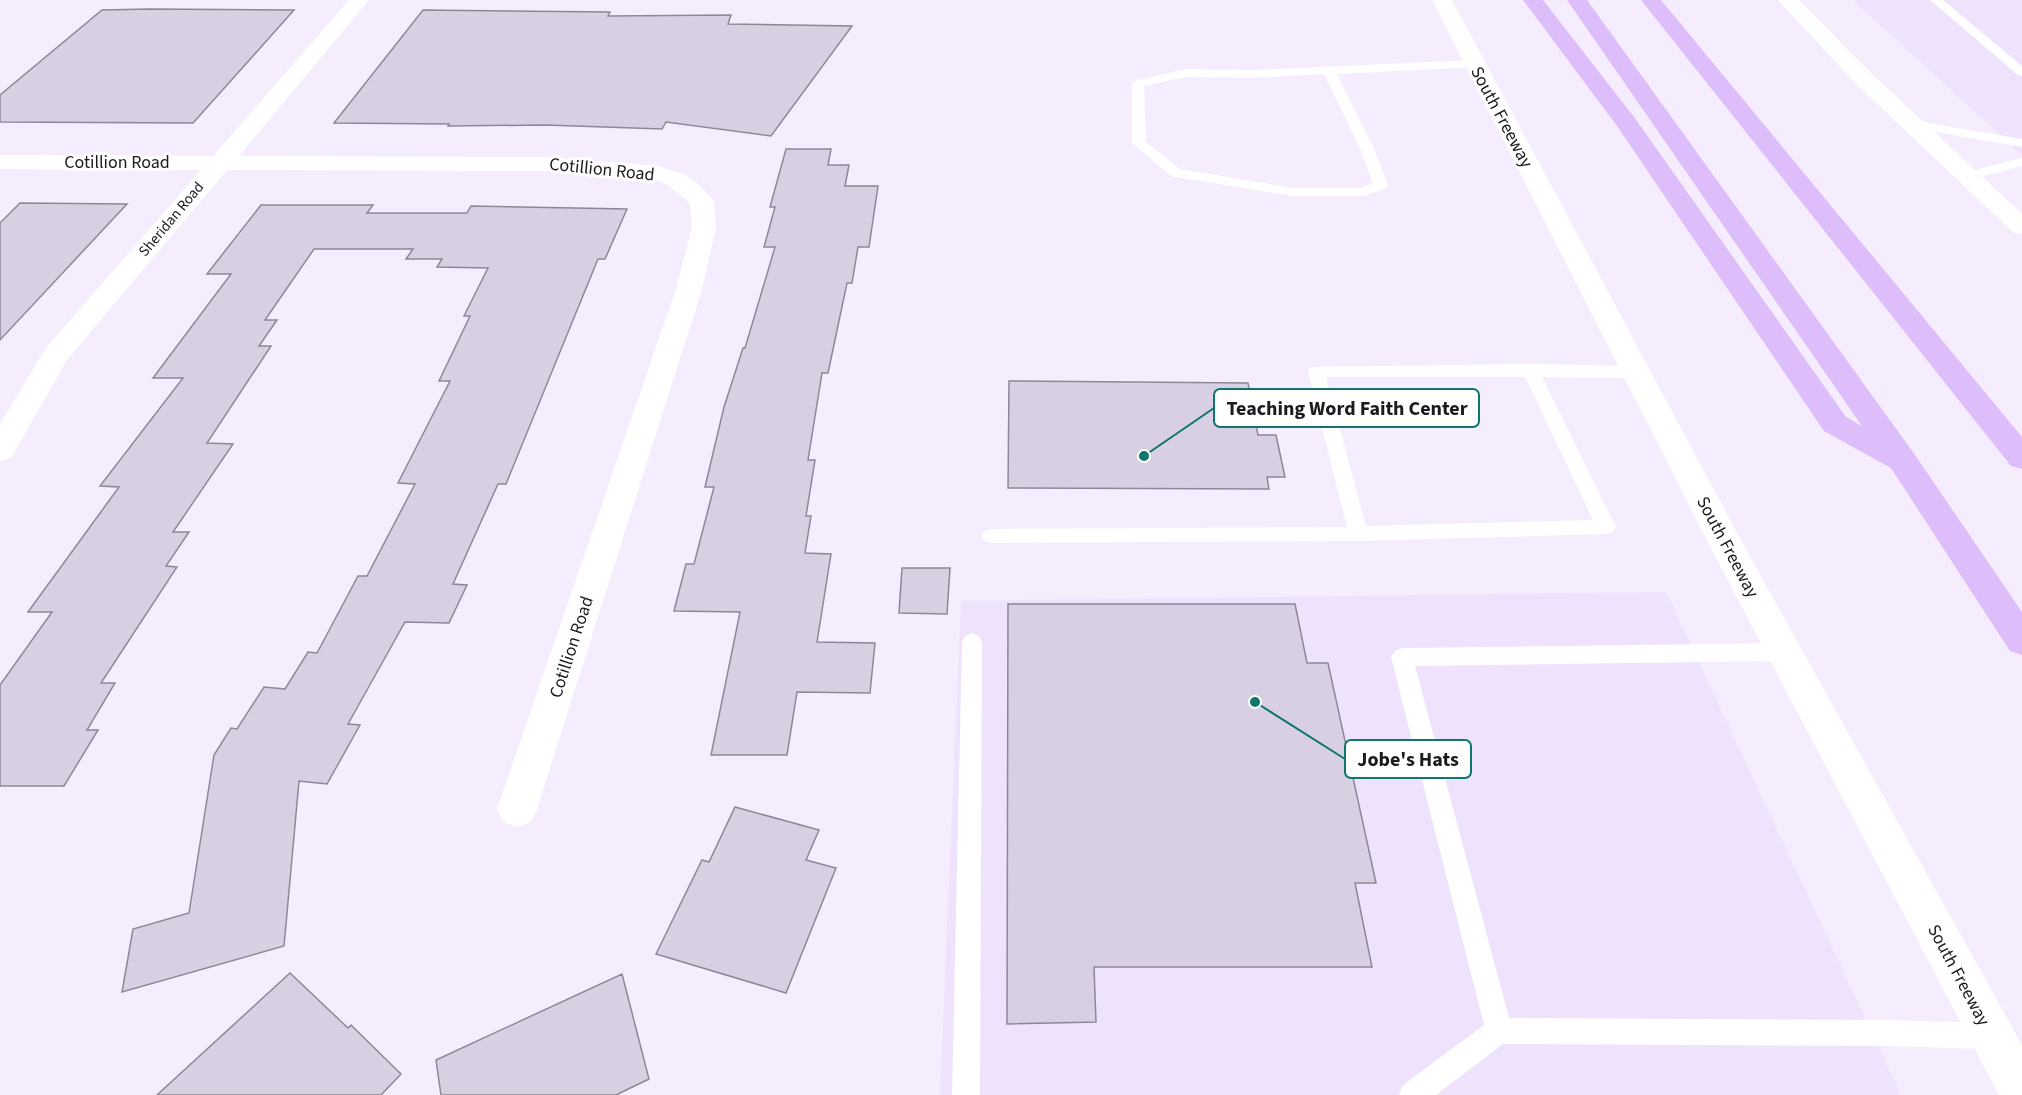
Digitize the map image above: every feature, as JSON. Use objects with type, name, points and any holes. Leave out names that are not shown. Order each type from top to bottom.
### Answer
[{"type":"highway","points":[[1533,0],[1626,122],[1834,424],[1904,463]]},
{"type":"highway","points":[[1576,0],[1904,463],[2022,641]]},
{"type":"highway","points":[[1652,0],[2022,458]]},
{"type":"street","name":"Sheridan Road","points":[[0,450],[56,355],[358,0]]},
{"type":"street","name":"South Freeway","points":[[1442,0],[1784,652],[2022,1091]]},
{"type":"street","points":[[1788,0],[1863,78],[2022,226]]},
{"type":"street","name":"Cotillion Road","points":[[0,162],[543,164],[650,171],[675,179],[689,188],[702,201],[704,227],[689,289],[517,809]]},
{"type":"lane","points":[[1936,0],[2022,72]]},
{"type":"lane","points":[[1329,71],[1366,146],[1381,185],[1364,192],[1293,192],[1176,173],[1139,143],[1138,84],[1186,73],[1252,74],[1474,64]]},
{"type":"lane","points":[[1912,124],[2022,143]]},
{"type":"lane","points":[[1968,176],[2022,162]]},
{"type":"lane","points":[[991,536],[1358,534],[1606,527],[1530,370]]},
{"type":"lane","points":[[1358,534],[1316,371],[1637,372]]},
{"type":"lane","points":[[966,1095],[972,642]]},
{"type":"lane","points":[[1499,1030],[1402,657],[1784,652]]},
{"type":"lane","points":[[1413,1095],[1499,1030],[1992,1036]]},
{"type":"shaded area","points":[[1853,0],[2022,0],[2022,155]]},
{"type":"shaded area","points":[[1666,592],[1901,1095],[940,1095],[961,601]]},
{"type":"building","points":[[102,10],[294,10],[193,123],[0,122],[0,95]]},
{"type":"building","points":[[423,10],[610,12],[608,16],[731,15],[728,24],[852,26],[771,136],[666,122],[662,129],[546,125],[448,126],[449,124],[334,123]]},
{"type":"building","points":[[786,149],[831,149],[828,165],[849,165],[845,186],[878,186],[869,247],[858,247],[852,283],[847,283],[828,373],[822,373],[808,460],[815,460],[806,516],[811,516],[805,553],[831,554],[817,642],[875,643],[870,693],[797,692],[787,755],[711,755],[740,612],[674,611],[686,564],[694,564],[714,487],[705,487],[724,407],[743,348],[745,348],[775,247],[764,247],[775,207],[770,207]]},
{"type":"building","points":[[20,203],[127,204],[0,340],[0,223]]},
{"type":"building","points":[[261,205],[373,205],[367,213],[467,213],[471,206],[627,209],[605,259],[598,259],[506,484],[498,484],[453,584],[467,585],[449,623],[405,622],[348,724],[360,725],[327,784],[299,781],[284,946],[122,992],[133,929],[189,913],[214,755],[231,728],[237,729],[264,687],[285,689],[308,652],[317,653],[358,576],[367,576],[415,484],[398,483],[450,381],[439,381],[470,316],[464,316],[488,268],[437,267],[442,259],[406,259],[413,249],[314,249],[265,320],[277,320],[259,346],[271,346],[207,443],[233,444],[173,532],[189,532],[166,566],[177,567],[101,683],[115,683],[87,730],[98,730],[64,786],[0,786],[0,685],[52,612],[28,612],[119,487],[100,486],[183,378],[153,378],[231,274],[207,274]]},
{"type":"building","points":[[1009,381],[1248,383],[1258,435],[1276,435],[1285,477],[1267,477],[1269,489],[1008,488]]},
{"type":"building","points":[[902,568],[950,568],[947,614],[899,613]]},
{"type":"building","points":[[1008,604],[1295,604],[1307,663],[1328,663],[1376,883],[1355,883],[1372,967],[1094,967],[1096,1022],[1007,1024]]},
{"type":"building","points":[[735,807],[819,830],[806,860],[836,868],[786,993],[656,954],[702,860],[709,862]]},
{"type":"building","points":[[290,973],[348,1028],[351,1025],[401,1074],[381,1095],[157,1095]]},
{"type":"building","points":[[622,974],[649,1079],[616,1095],[441,1095],[436,1060]]},
{"type":"place","name":"Teaching Word Faith Center","points":[[1144,456]]},
{"type":"place","name":"Jobe's Hats","points":[[1255,702]]}]
